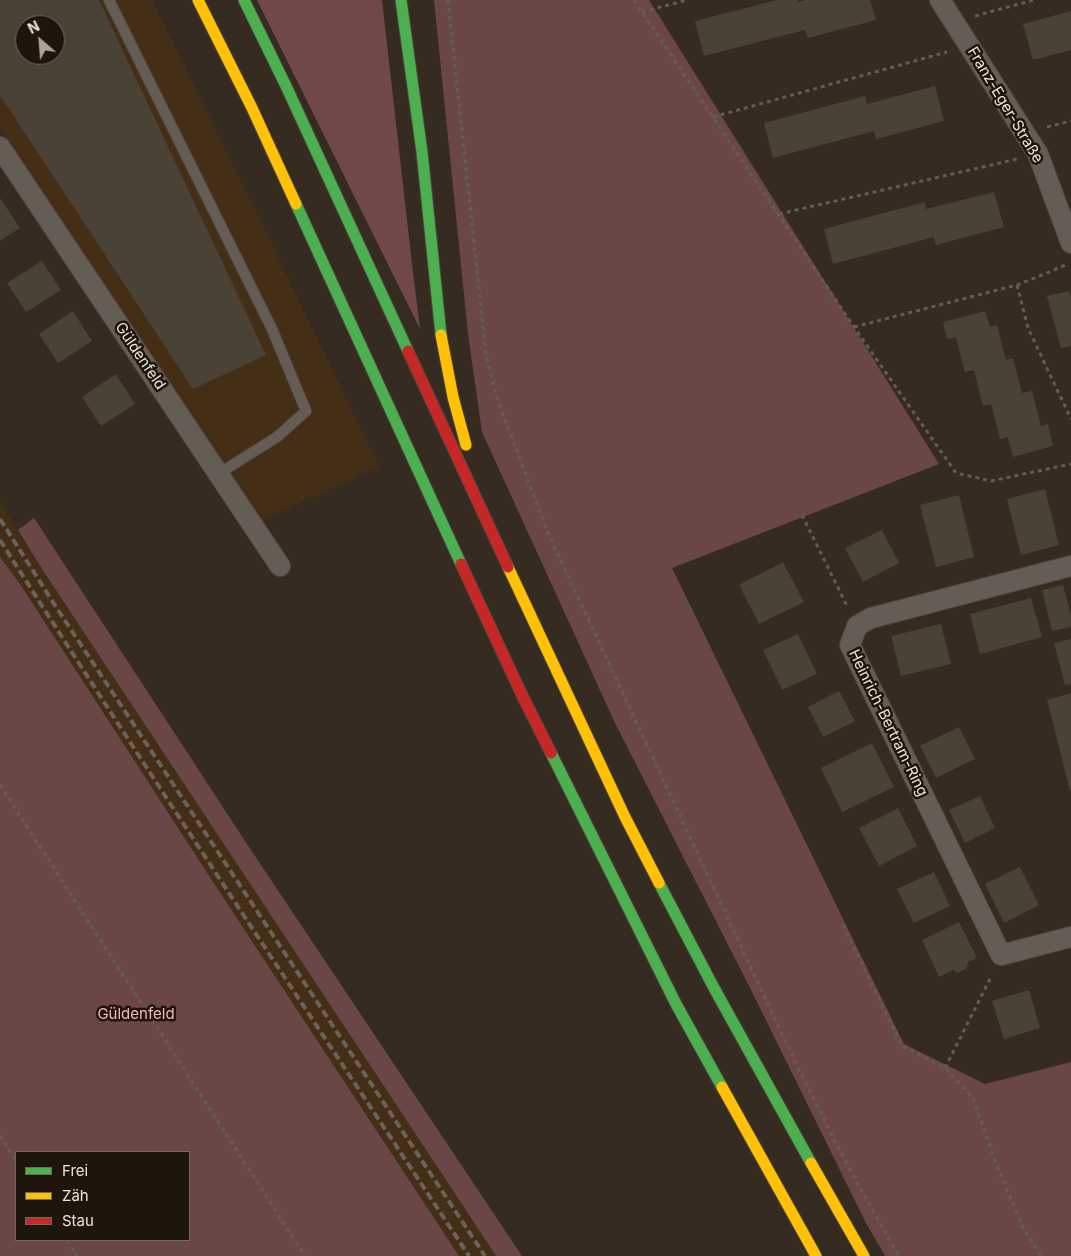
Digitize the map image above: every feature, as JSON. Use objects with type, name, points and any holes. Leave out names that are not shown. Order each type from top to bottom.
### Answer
[{"type":"highway","points":[[198,0],[252,108],[522,695],[676,1004],[816,1256]]},
{"type":"highway","points":[[244,0],[286,86],[487,524],[625,817],[724,1005],[864,1256]]},
{"type":"highway","points":[[401,0],[422,152],[440,330],[453,397],[487,524]]},
{"type":"street","name":"Franz-Eger-Straße","points":[[940,0],[1038,154],[1071,243]]},
{"type":"street","name":"Güldenfeld","points":[[0,147],[280,566]]},
{"type":"street","name":"Heinrich-Bertram-Ring","points":[[1001,955],[850,645],[857,626],[871,618],[1071,566]]},
{"type":"street","points":[[1001,955],[1071,937]]},
{"type":"lane","points":[[109,0],[272,329],[306,412],[277,437],[218,474]]},
{"type":"path","points":[[448,0],[486,355],[498,401],[548,533],[784,1039],[819,1111],[874,1214],[899,1256]]},
{"type":"path","points":[[634,0],[854,327],[956,473],[991,480],[1071,464]]},
{"type":"path","points":[[642,12],[687,0]]},
{"type":"path","points":[[954,22],[1034,0]]},
{"type":"path","points":[[713,117],[969,46]]},
{"type":"path","points":[[779,214],[1038,154]]},
{"type":"path","points":[[854,327],[1017,285],[1071,262]]},
{"type":"path","points":[[1017,285],[1028,328],[1071,419]]},
{"type":"path","points":[[802,514],[857,626]]},
{"type":"path","points":[[0,785],[305,1256]]},
{"type":"path","points":[[843,926],[902,1046],[945,1068],[973,1098],[996,1163],[1023,1228],[1041,1256]]},
{"type":"path","points":[[945,1068],[1001,955]]},
{"type":"path","points":[[0,1136],[15,1159]]},
{"type":"path","points":[[68,1241],[77,1256]]},
{"type":"shaded area","points":[[0,0],[152,0],[379,467],[263,520],[107,291],[0,127]]},
{"type":"shaded area","points":[[257,0],[382,0],[420,329]]},
{"type":"shaded area","points":[[0,502],[44,572],[496,1256],[459,1256],[20,584],[0,557]]},
{"type":"green space","points":[[434,0],[649,0],[939,464],[672,568],[904,1044],[985,1084],[1071,1062],[1071,1256],[885,1256],[866,1223],[750,988],[615,723],[482,432],[468,334]]},
{"type":"green space","points":[[34,518],[247,844],[522,1256],[496,1256],[44,572],[18,530]]},
{"type":"green space","name":"Güldenfeld","points":[[0,557],[20,584],[459,1256],[0,1256]]},
{"type":"building","points":[[0,0],[99,0],[266,355],[193,389],[0,95]]},
{"type":"building","points":[[777,0],[798,0],[798,2],[806,0],[870,0],[876,20],[808,38],[805,30],[704,56],[695,21]]},
{"type":"building","points":[[1071,11],[1071,50],[1033,60],[1023,24]]},
{"type":"building","points":[[935,86],[944,121],[876,139],[874,131],[773,158],[764,123],[865,96],[867,104]]},
{"type":"building","points":[[994,192],[1004,227],[936,245],[934,237],[833,264],[824,229],[925,202],[926,209]]},
{"type":"building","points":[[0,198],[20,228],[0,241]]},
{"type":"building","points":[[42,261],[61,290],[26,312],[7,283]]},
{"type":"building","points":[[1069,291],[1071,297],[1071,346],[1061,348],[1047,296]]},
{"type":"building","points":[[73,311],[92,341],[58,363],[39,334]]},
{"type":"building","points":[[985,311],[990,327],[997,325],[1006,360],[1013,358],[1022,393],[1032,391],[1041,426],[1048,424],[1053,446],[1013,457],[1008,437],[1000,439],[991,404],[983,406],[974,370],[965,372],[956,337],[947,339],[943,322]]},
{"type":"building","points":[[116,374],[135,404],[101,426],[82,397]]},
{"type":"building","points":[[1045,489],[1059,545],[1021,555],[1007,499]]},
{"type":"building","points":[[959,495],[974,557],[936,567],[920,505]]},
{"type":"building","points":[[882,530],[899,563],[863,582],[845,548]]},
{"type":"building","points":[[783,562],[804,602],[759,624],[739,585]]},
{"type":"building","points":[[1063,585],[1071,615],[1071,627],[1052,631],[1042,590]]},
{"type":"building","points":[[1031,598],[1042,637],[980,654],[970,614]]},
{"type":"building","points":[[941,624],[951,664],[901,676],[891,636]]},
{"type":"building","points":[[798,634],[817,674],[782,690],[763,650]]},
{"type":"building","points":[[1071,639],[1071,684],[1065,685],[1054,643]]},
{"type":"building","points":[[839,691],[855,721],[823,737],[808,707]]},
{"type":"building","points":[[1071,693],[1071,791],[1070,791],[1047,700]]},
{"type":"building","points":[[959,727],[975,759],[936,778],[920,746]]},
{"type":"building","points":[[872,743],[894,787],[842,812],[821,768]]},
{"type":"building","points":[[980,796],[995,828],[965,843],[949,810]]},
{"type":"building","points":[[898,808],[917,846],[879,866],[859,828]]},
{"type":"building","points":[[1020,867],[1039,905],[1004,923],[985,884]]},
{"type":"building","points":[[934,872],[950,906],[914,923],[897,889]]},
{"type":"building","points":[[959,922],[977,958],[968,962],[967,968],[958,973],[953,970],[939,977],[922,940]]},
{"type":"building","points":[[1029,990],[1040,1028],[1004,1039],[992,1001]]},
{"type":"railway","points":[[0,519],[58,610],[485,1256]]},
{"type":"railway","points":[[0,540],[174,810],[469,1256]]},
{"type":"traffic: fast","points":[[244,0],[286,86],[408,351]]},
{"type":"traffic: fast","points":[[401,0],[422,152],[441,335]]},
{"type":"traffic: fast","points":[[296,204],[461,564]]},
{"type":"traffic: fast","points":[[551,753],[676,1004],[722,1087]]},
{"type":"traffic: fast","points":[[659,883],[714,988],[811,1163]]},
{"type":"traffic: slow","points":[[198,0],[252,108],[296,204]]},
{"type":"traffic: slow","points":[[441,335],[453,397],[466,445]]},
{"type":"traffic: slow","points":[[508,567],[625,817],[659,883]]},
{"type":"traffic: slow","points":[[722,1087],[816,1256]]},
{"type":"traffic: slow","points":[[811,1163],[864,1256]]},
{"type":"traffic: jam","points":[[408,351],[508,567]]},
{"type":"traffic: jam","points":[[461,564],[551,753]]}]
